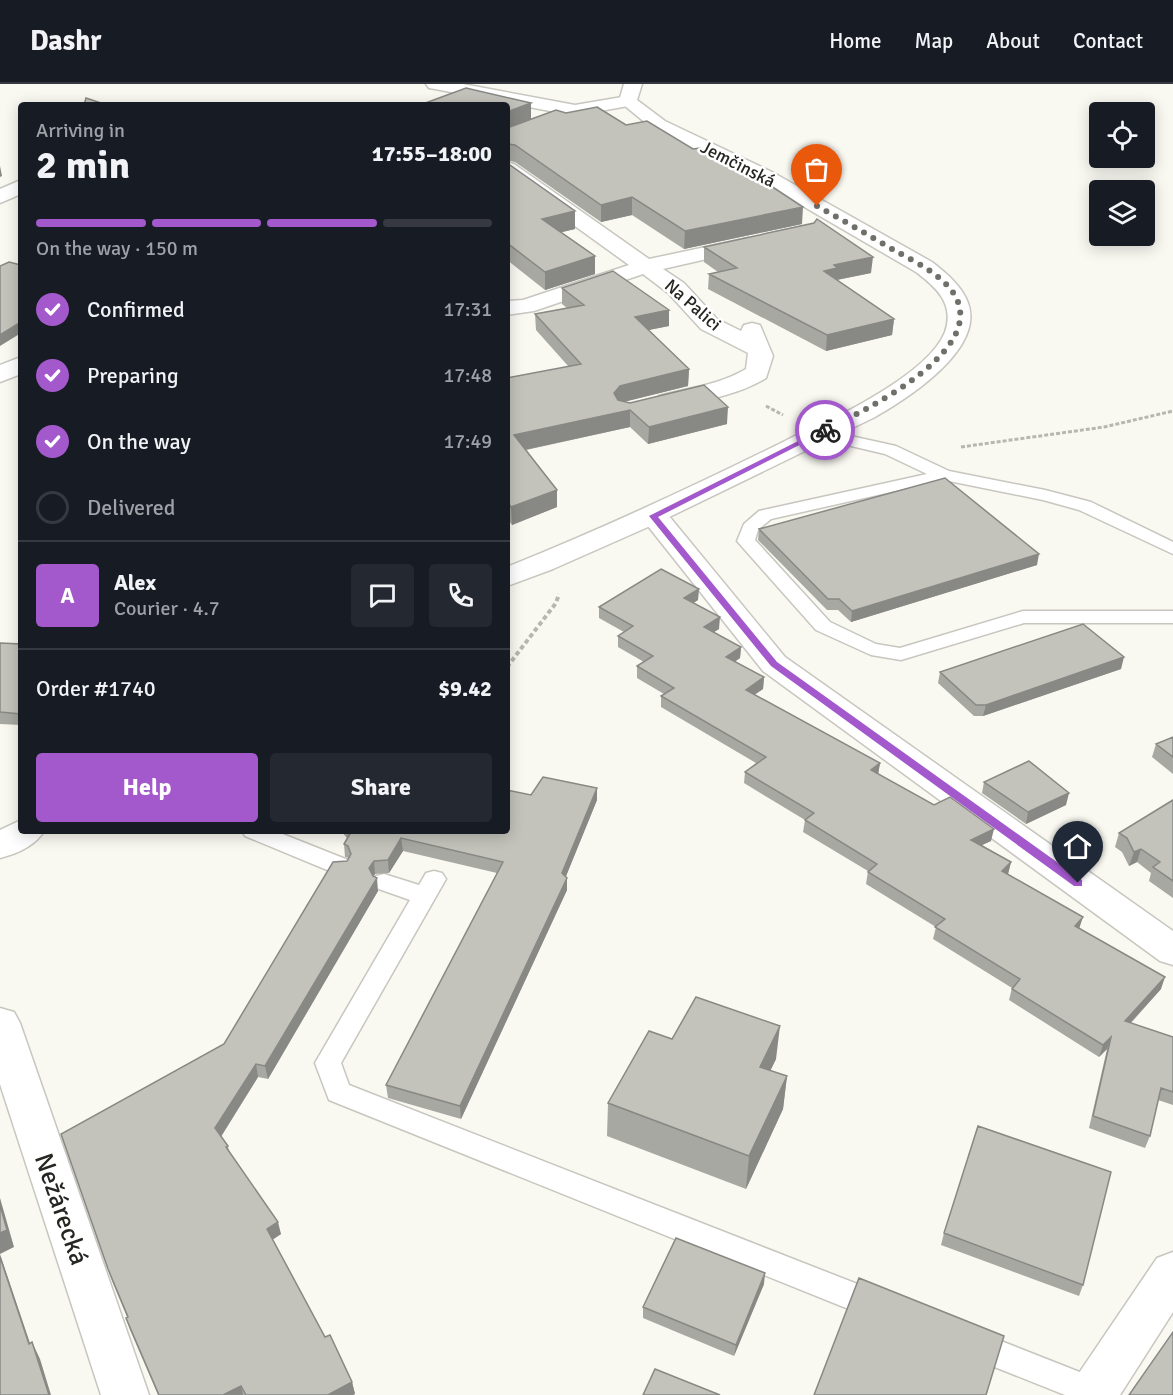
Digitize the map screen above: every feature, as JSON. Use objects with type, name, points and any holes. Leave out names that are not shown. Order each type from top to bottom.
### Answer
[{"type":"street","points":[[435,84],[575,110]]},
{"type":"street","points":[[510,136],[575,110],[631,92]]},
{"type":"street","name":"Jemčinská","points":[[510,576],[654,516],[890,397],[949,347],[957,330],[960,311],[956,297],[946,283],[924,267],[765,176],[659,125],[631,92]]},
{"type":"street","name":"Na Palici","points":[[510,170],[676,288],[708,324],[758,349]]},
{"type":"street","points":[[0,197],[18,178]]},
{"type":"street","name":"Na Palici","points":[[510,308],[526,306],[647,266],[771,239]]},
{"type":"street","points":[[651,405],[746,381],[757,373],[761,356],[755,333],[742,317],[676,288]]},
{"type":"street","points":[[0,375],[18,366]]},
{"type":"street","points":[[654,516],[774,664],[1173,951]]},
{"type":"street","points":[[0,846],[22,834]]},
{"type":"street","name":"Nežárecká","points":[[0,1023],[125,1395]]},
{"type":"street","points":[[1094,1394],[1173,1272]]},
{"type":"lane","points":[[819,434],[890,450],[944,475],[1045,495],[1085,506],[1173,549]]},
{"type":"lane","points":[[944,475],[765,515],[750,528],[746,541],[824,626],[871,649],[901,654],[1023,617],[1173,617]]},
{"type":"lane","points":[[1045,495],[1081,490]]},
{"type":"lane","points":[[260,834],[340,866]]},
{"type":"lane","points":[[384,882],[430,887],[328,1063],[338,1092],[905,1317]]},
{"type":"lane","points":[[950,1335],[1094,1394]]},
{"type":"path","points":[[728,387],[819,434]]},
{"type":"path","points":[[960,447],[1104,427],[1173,411]]},
{"type":"path","points":[[510,663],[556,603],[573,551]]},
{"type":"building","points":[[466,88],[531,103],[510,111],[510,102],[428,102]]},
{"type":"building","points":[[86,98],[98,102],[85,102]]},
{"type":"building","points":[[597,107],[626,125],[647,121],[693,149],[700,148],[765,182],[803,207],[685,231],[632,197],[601,205],[515,145],[510,144],[510,127],[556,110],[566,113]]},
{"type":"building","points":[[510,165],[575,211],[542,219],[595,256],[545,272],[510,245]]},
{"type":"building","points":[[817,219],[873,257],[834,265],[837,268],[824,271],[894,319],[827,335],[709,274],[737,268],[704,247],[814,223]]},
{"type":"building","points":[[9,262],[18,264],[18,324],[0,335],[0,266]]},
{"type":"building","points":[[613,271],[669,310],[635,317],[689,369],[620,386],[614,393],[618,400],[630,403],[704,385],[728,407],[649,427],[630,410],[514,435],[557,490],[511,507],[510,377],[581,364],[535,314],[584,305],[562,288]]},
{"type":"building","points":[[945,478],[1039,554],[852,611],[839,599],[828,599],[759,529]]},
{"type":"building","points":[[661,569],[699,589],[684,598],[720,617],[704,627],[741,647],[726,657],[764,677],[746,690],[880,763],[871,770],[934,805],[950,797],[994,829],[971,840],[1011,862],[1002,871],[1083,917],[1075,926],[1165,977],[1125,1021],[1173,1037],[1173,1092],[1161,1088],[1150,1136],[1093,1116],[1111,1037],[1103,1045],[1012,989],[1020,979],[935,927],[945,919],[868,872],[877,864],[805,820],[814,813],[745,772],[766,757],[661,696],[674,688],[637,666],[653,656],[618,636],[633,626],[599,607]]},
{"type":"building","points":[[1083,624],[1124,657],[986,705],[976,705],[940,672]]},
{"type":"building","points":[[0,643],[18,644],[18,714],[0,712]]},
{"type":"building","points":[[1173,737],[1173,757],[1156,744]]},
{"type":"building","points":[[1029,761],[1069,793],[1028,812],[984,782]]},
{"type":"building","points":[[543,777],[597,788],[562,873],[567,878],[460,1106],[386,1085],[503,862],[401,838],[388,860],[374,861],[369,868],[373,876],[377,878],[265,1066],[256,1064],[215,1128],[278,1222],[267,1229],[325,1337],[330,1335],[352,1382],[328,1395],[246,1395],[241,1386],[223,1395],[159,1395],[126,1318],[128,1317],[108,1269],[61,1134],[224,1044],[333,862],[347,861],[351,854],[348,846],[344,844],[350,834],[510,834],[510,791],[531,795]]},
{"type":"building","points":[[1173,800],[1173,881],[1153,867],[1160,862],[1141,849],[1134,852],[1127,838],[1119,833]]},
{"type":"building","points":[[696,997],[780,1026],[760,1067],[787,1076],[749,1156],[608,1103],[649,1031],[672,1039]]},
{"type":"building","points":[[978,1126],[1111,1172],[1083,1285],[944,1233]]},
{"type":"building","points":[[0,1205],[7,1230],[0,1233]]},
{"type":"building","points":[[676,1238],[765,1273],[736,1345],[643,1307]]},
{"type":"building","points":[[0,1257],[29,1344],[32,1342],[49,1395],[0,1395]]},
{"type":"building","points":[[859,1278],[1004,1336],[986,1395],[814,1395]]},
{"type":"building","points":[[1173,1332],[1173,1395],[1129,1395]]},
{"type":"building","points":[[655,1369],[720,1395],[643,1395]]},
{"type":"way so far","points":[[817,206],[924,267],[946,283],[956,297],[960,311],[957,330],[949,347],[926,368],[890,397],[825,430]]},
{"type":"route","points":[[825,430],[654,516],[774,664],[1078,883]]}]
